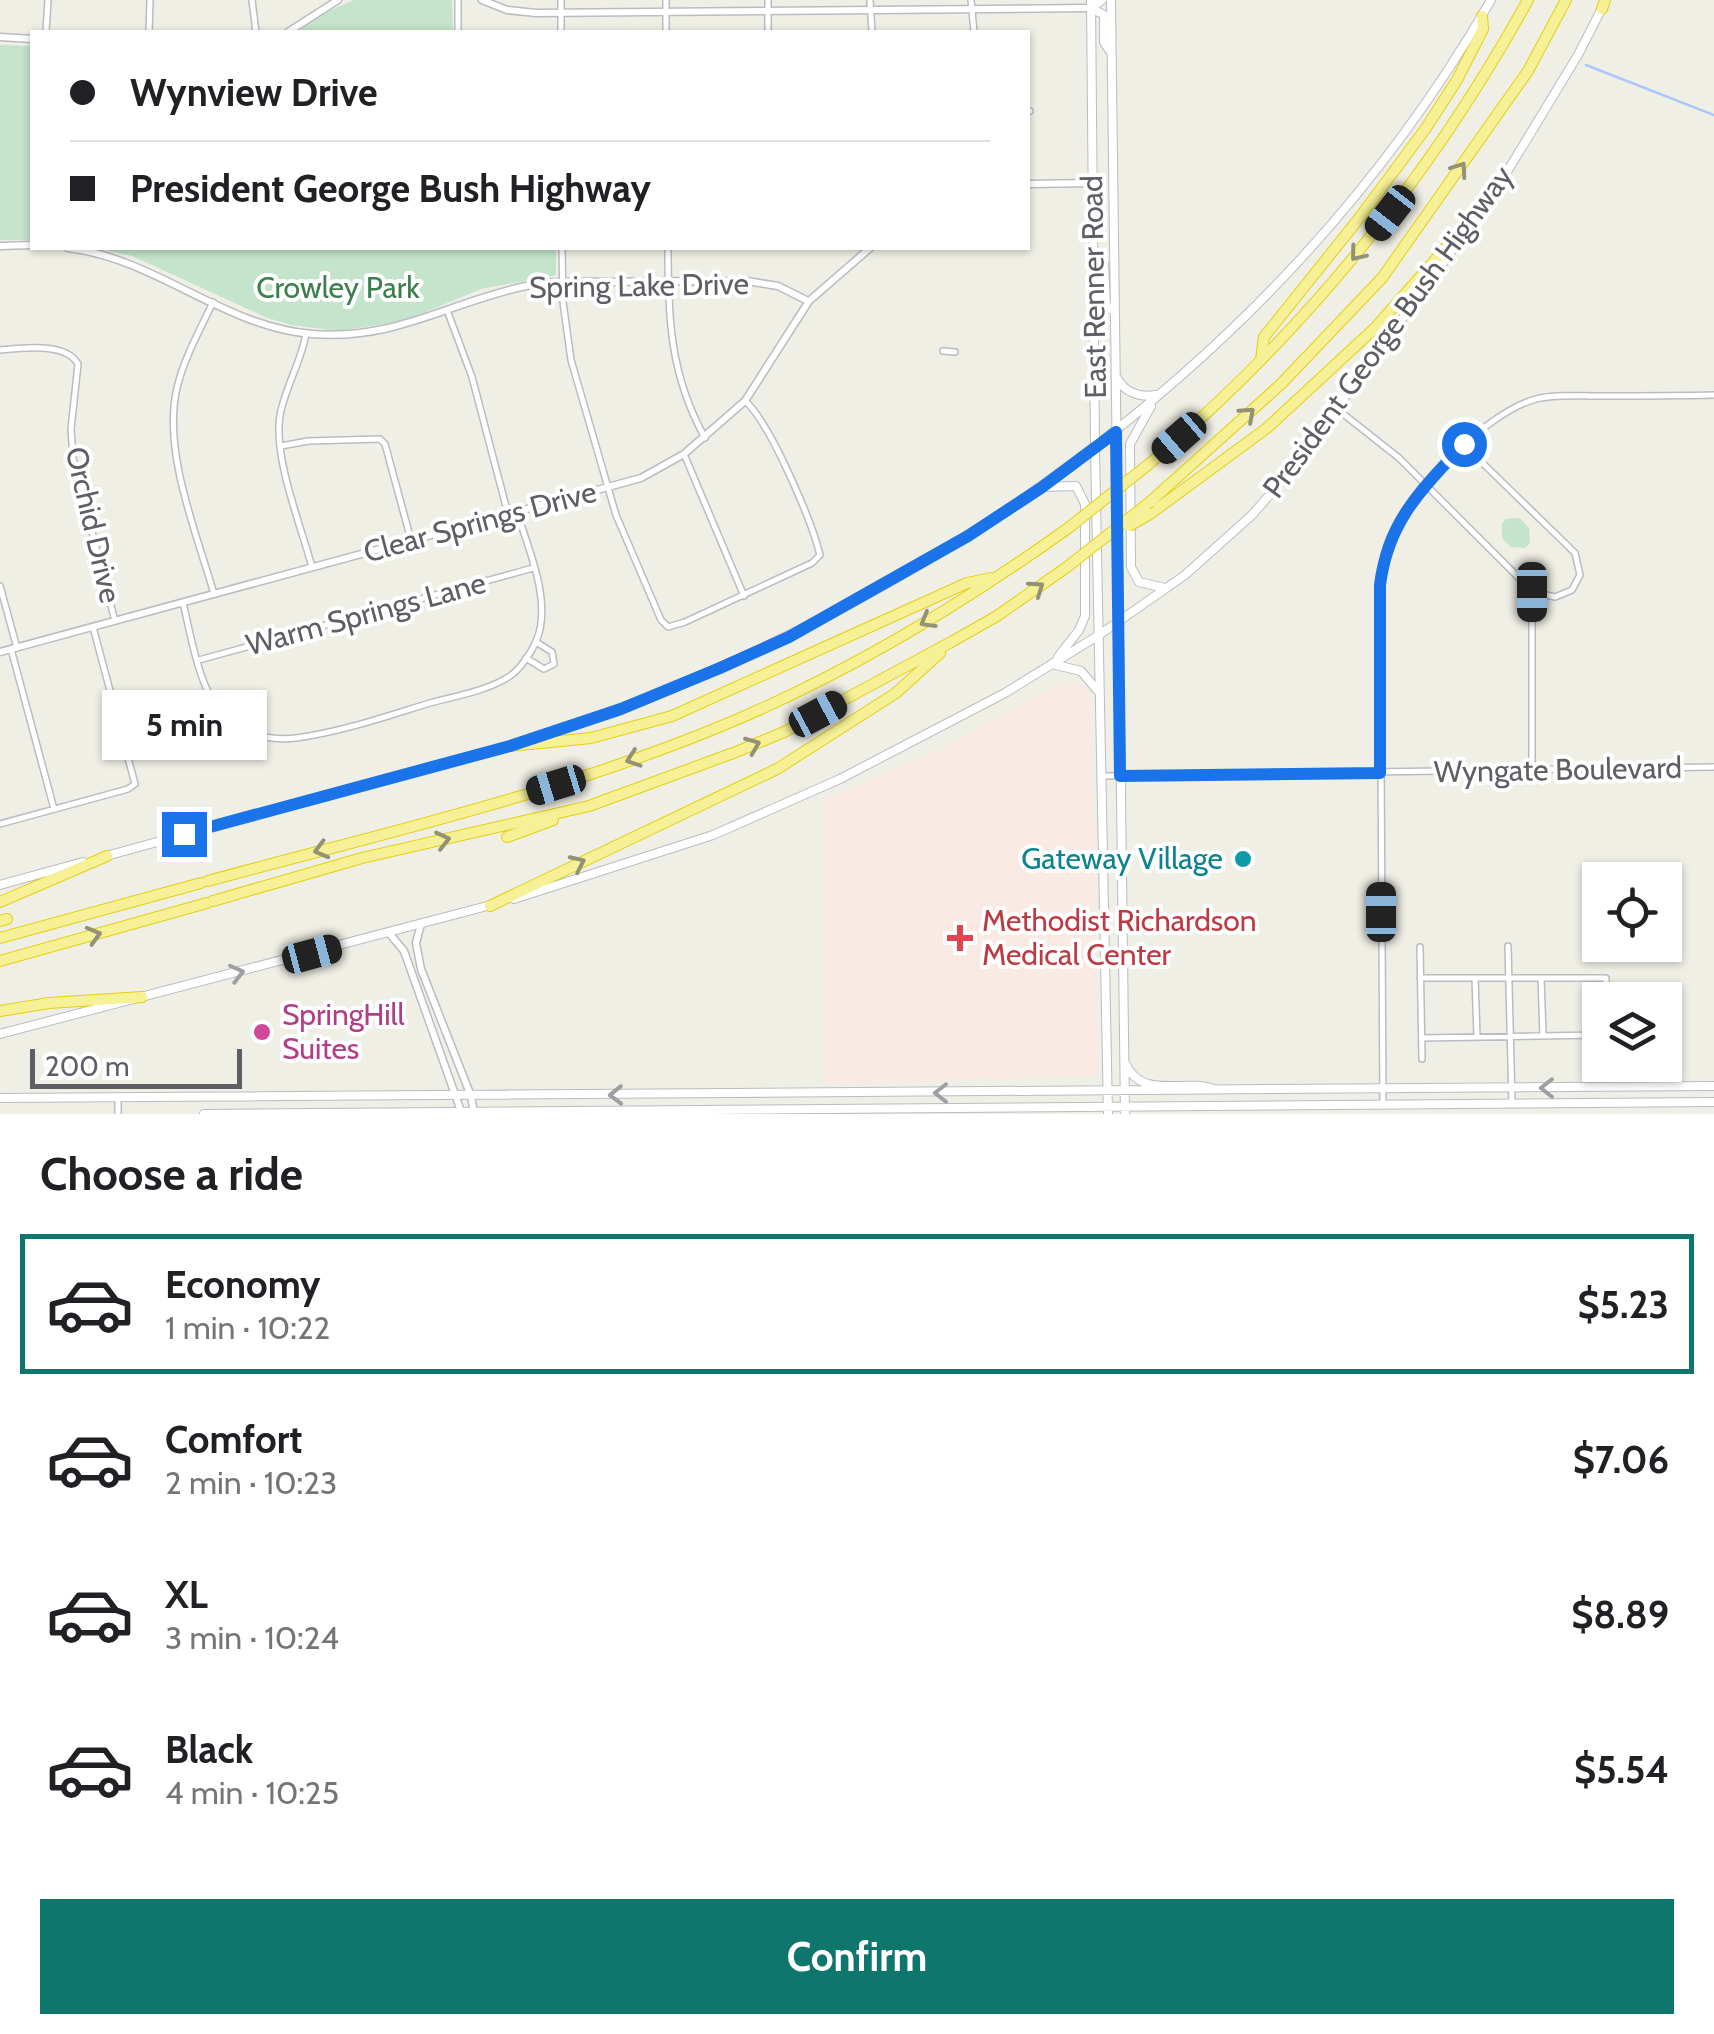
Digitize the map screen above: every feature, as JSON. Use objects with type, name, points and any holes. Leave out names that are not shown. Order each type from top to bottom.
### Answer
[{"type":"highway","points":[[0,938],[531,793],[695,737],[834,672],[997,578],[1149,464],[1261,361],[1341,273],[1421,171],[1479,85],[1528,0]]},
{"type":"highway","points":[[1150,508],[1281,384],[1382,278],[1528,71],[1566,0]]},
{"type":"highway","points":[[1261,361],[1264,337],[1392,175],[1457,80],[1483,30],[1482,16]]},
{"type":"highway","points":[[507,837],[784,732],[996,616],[1267,428],[1375,328],[1496,191]]},
{"type":"highway","points":[[510,746],[591,738],[672,716],[967,583],[997,578]]},
{"type":"highway","points":[[490,906],[777,769],[896,693],[953,641]]},
{"type":"highway","points":[[0,962],[362,858],[589,806]]},
{"type":"highway","points":[[0,902],[107,856]]},
{"type":"highway","points":[[0,1011],[49,1003],[142,997]]},
{"type":"main road","points":[[1102,0],[1091,4],[1104,15],[1104,42],[1112,55]]},
{"type":"main road","name":"East Renner Road","points":[[1111,0],[1125,1111]]},
{"type":"main road","points":[[0,885],[510,746],[621,709],[789,637],[968,536],[1095,449],[1252,312],[1348,206],[1447,72],[1490,0]]},
{"type":"main road","name":"President George Bush Highway","points":[[0,1034],[490,906],[642,860],[742,823],[921,738],[1099,635],[1220,545],[1294,467],[1496,191],[1604,3]]},
{"type":"main road","name":"East Renner Road","points":[[1091,4],[1108,1110]]},
{"type":"main road","points":[[1093,183],[1113,182]]},
{"type":"main road","points":[[1094,252],[1104,264],[1106,306],[1114,311]]},
{"type":"main road","points":[[1115,373],[1127,390],[1137,395],[1160,394]]},
{"type":"main road","points":[[1160,394],[1130,444],[1131,567],[1139,582],[1166,588]]},
{"type":"main road","points":[[1041,488],[1076,486],[1085,504],[1084,616],[1079,630],[1052,664]]},
{"type":"main road","points":[[1052,664],[1070,666],[1088,675],[1099,695]]},
{"type":"main road","points":[[1105,900],[1112,915],[1122,918]]},
{"type":"main road","points":[[1106,954],[1122,967]]},
{"type":"main road","points":[[1124,1056],[1127,1068],[1146,1086],[1210,1086],[1218,1092]]},
{"type":"main road","points":[[0,1098],[1714,1086]]},
{"type":"main road","points":[[1628,1088],[1628,1103]]},
{"type":"main road","points":[[1256,1091],[1256,1108]]},
{"type":"main road","points":[[993,1092],[994,1108]]},
{"type":"main road","points":[[800,1108],[804,1093]]},
{"type":"main road","points":[[292,1097],[292,1112]]},
{"type":"main road","points":[[204,1114],[800,1108],[1125,1111],[1714,1102]]},
{"type":"street","points":[[46,30],[48,0]]},
{"type":"street","points":[[149,30],[150,0]]},
{"type":"street","points":[[252,0],[256,30]]},
{"type":"street","points":[[291,30],[338,0]]},
{"type":"street","points":[[458,0],[458,30]]},
{"type":"street","points":[[482,0],[510,10],[561,13],[768,10],[870,4],[1091,4]]},
{"type":"street","points":[[561,30],[562,0]]},
{"type":"street","points":[[666,0],[666,30]]},
{"type":"street","points":[[768,0],[768,30]]},
{"type":"street","points":[[870,4],[872,30]]},
{"type":"street","points":[[971,4],[974,30]]},
{"type":"street","points":[[0,36],[30,38]]},
{"type":"street","points":[[1030,184],[1093,183]]},
{"type":"street","points":[[0,246],[30,244]]},
{"type":"street","name":"Spring Lake Drive","points":[[77,250],[118,259],[260,322],[306,334],[385,331],[528,285],[562,282],[762,282],[791,291],[808,302]]},
{"type":"street","points":[[562,250],[568,345],[607,487],[661,620],[668,627],[744,596],[812,563],[820,555],[770,436],[745,401]]},
{"type":"street","points":[[668,250],[672,346],[684,396],[704,438]]},
{"type":"street","name":"Clear Springs Drive","points":[[0,652],[641,478],[684,454],[745,401],[808,302],[868,250]]},
{"type":"street","points":[[213,302],[182,370],[176,392],[174,431],[181,475],[214,594]]},
{"type":"street","points":[[446,310],[472,377],[508,514]]},
{"type":"street","points":[[306,334],[280,415],[281,446],[312,568]]},
{"type":"street","name":"Orchid Drive","points":[[0,350],[29,348],[74,355],[78,369],[72,414],[73,458],[115,621]]},
{"type":"street","points":[[943,351],[955,352]]},
{"type":"street","points":[[1383,1106],[1380,585],[1391,534],[1408,506],[1464,444],[1496,418],[1538,398],[1714,396]]},
{"type":"street","points":[[1337,409],[1388,448],[1532,592],[1555,596],[1572,590],[1580,574],[1575,553],[1464,444]]},
{"type":"street","points":[[281,446],[308,441],[380,439],[385,444],[411,540]]},
{"type":"street","points":[[684,454],[744,596]]},
{"type":"street","points":[[183,603],[212,700],[245,731],[287,739],[382,717],[489,687],[510,675],[526,658],[536,642],[541,606],[518,512]]},
{"type":"street","name":"Warm Springs Lane","points":[[198,660],[533,568]]},
{"type":"street","points":[[0,586],[54,809],[0,824]]},
{"type":"street","points":[[1532,592],[1532,770]]},
{"type":"street","name":"Orchid Drive","points":[[54,809],[135,784],[94,627]]},
{"type":"street","points":[[526,658],[544,669],[554,664],[552,652],[536,642]]},
{"type":"street","name":"Wyngate Boulevard","points":[[1102,776],[1714,767]]},
{"type":"street","points":[[421,924],[417,953],[474,1112]]},
{"type":"street","points":[[389,933],[404,950],[462,1112]]},
{"type":"street","points":[[1508,946],[1512,1104]]},
{"type":"street","points":[[1420,947],[1422,1059]]},
{"type":"street","points":[[1420,978],[1606,978],[1606,982]]},
{"type":"street","points":[[1475,978],[1477,1036]]},
{"type":"street","points":[[1542,978],[1543,1036]]},
{"type":"street","points":[[425,1007],[433,1002]]},
{"type":"street","points":[[1422,1038],[1582,1035]]},
{"type":"street","points":[[118,1099],[118,1114]]},
{"type":"shaded area","name":"Methodist Richardson Medical Center","points":[[1068,683],[1084,686],[1091,699],[1098,1075],[824,1084],[824,800],[939,751],[1053,687]]},
{"type":"green space","points":[[354,0],[452,0],[453,30],[300,30],[319,15]]},
{"type":"green space","points":[[0,45],[30,46],[30,240],[0,240]]},
{"type":"green space","name":"Crowley Park","points":[[105,250],[556,250],[556,275],[481,289],[404,321],[339,331],[291,325],[265,317],[132,256]]},
{"type":"green space","points":[[1520,518],[1529,528],[1530,543],[1525,548],[1511,547],[1502,538],[1506,519]]},
{"type":"waterway","points":[[1586,65],[1714,115]]},
{"type":"place","name":"Gateway Village","points":[[1243,859]]},
{"type":"place","name":"Methodist Richardson Medical Center","points":[[960,938]]},
{"type":"place","name":"SpringHill Suites","points":[[262,1032]]},
{"type":"route","points":[[184,834],[510,746],[621,709],[720,668],[789,637],[968,536],[1116,432],[1120,776],[1380,773],[1383,557],[1408,506],[1464,444]]}]
